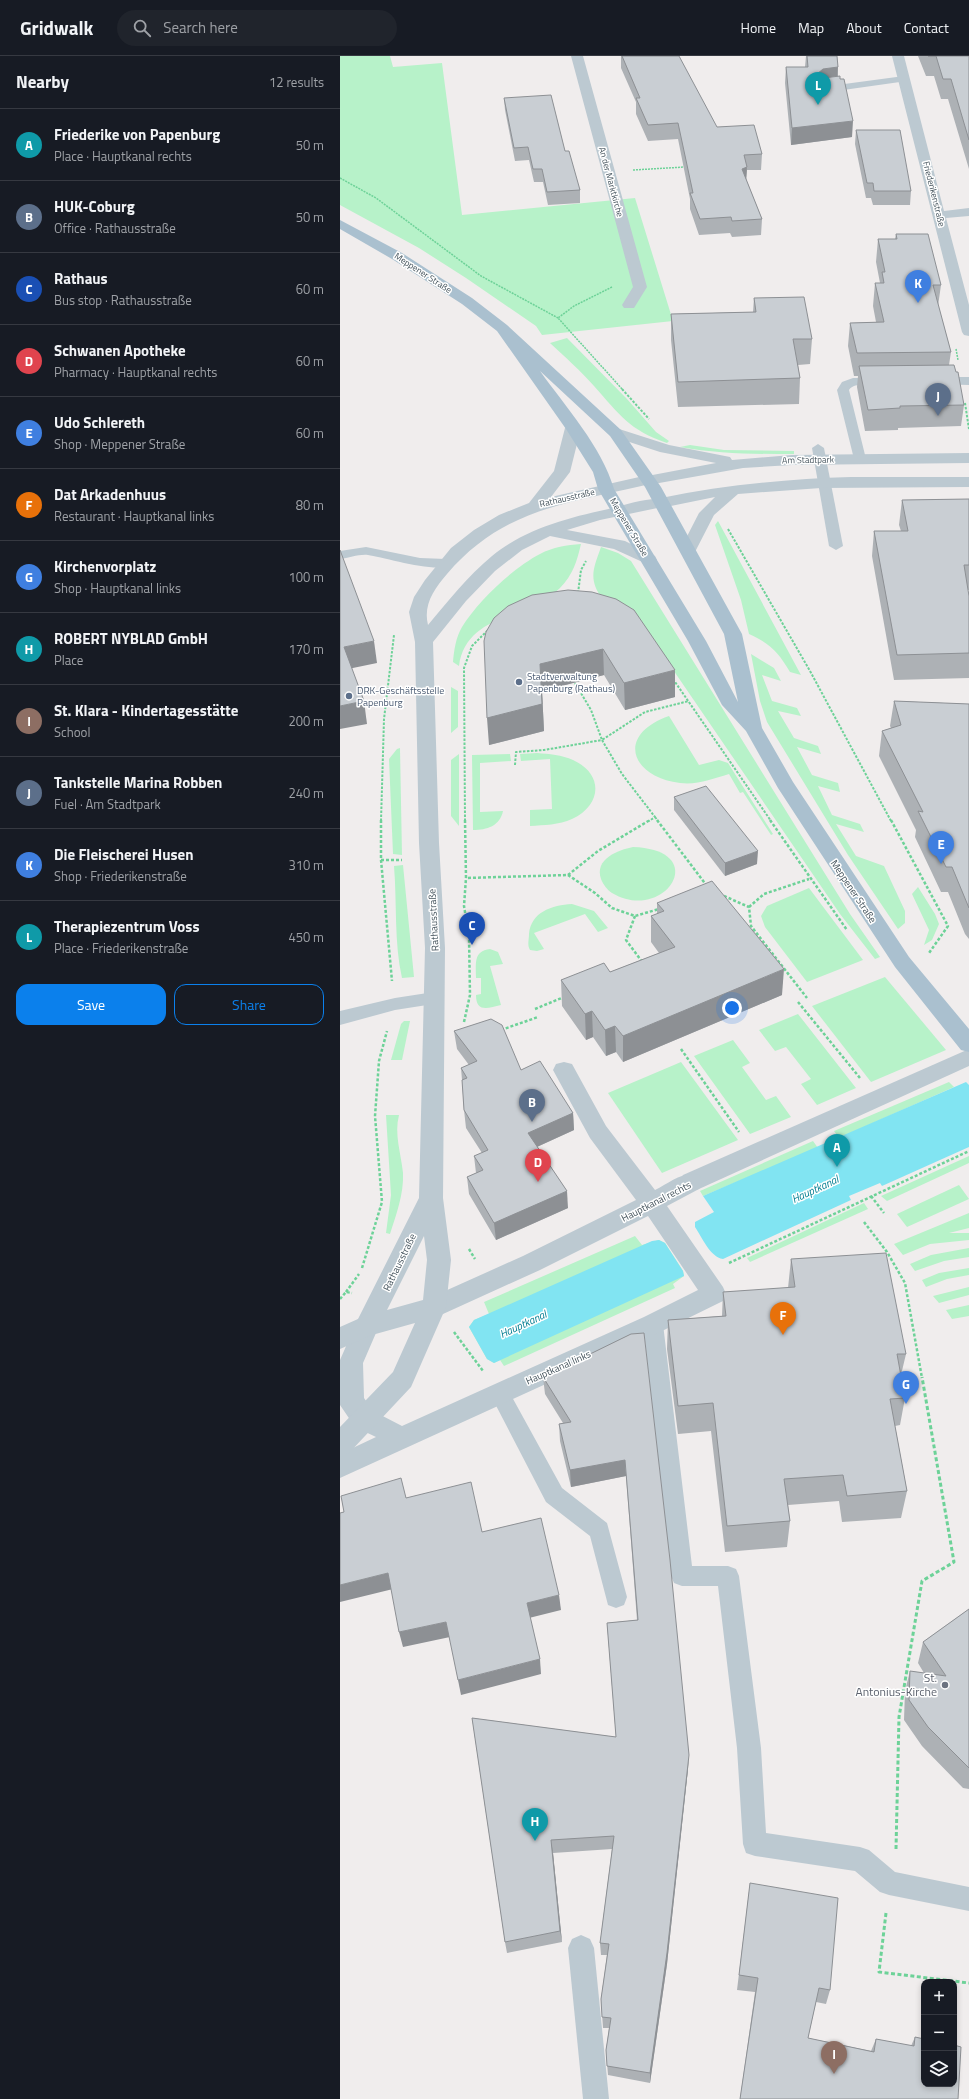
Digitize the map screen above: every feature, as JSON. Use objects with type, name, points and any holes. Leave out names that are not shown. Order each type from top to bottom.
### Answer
[{"type":"main road","name":"Meppener Straße","points":[[340,224],[397,256],[467,302],[502,328],[616,433],[648,480],[733,634],[753,728]]},
{"type":"main road","name":"Meppener Straße","points":[[502,328],[573,428],[601,472],[606,489],[697,641],[731,705],[753,728],[785,784],[902,962],[969,1044]]},
{"type":"street","name":"An der Marktkirche","points":[[577,56],[640,286],[629,305]]},
{"type":"street","name":"Friederikenstraße","points":[[898,56],[969,332]]},
{"type":"street","points":[[939,215],[969,212]]},
{"type":"street","points":[[536,505],[562,472],[573,428]]},
{"type":"street","name":"Meppener Straße","points":[[616,433],[666,449],[704,458],[743,463]]},
{"type":"street","name":"Am Stadtpark","points":[[648,480],[743,463],[819,454],[860,459],[969,458]]},
{"type":"street","name":"Rathausstraße","points":[[434,1307],[439,1260],[431,1198],[435,948],[429,843],[424,642],[417,613],[424,592],[446,563],[465,544],[492,526],[536,505],[561,498],[648,480]]},
{"type":"street","points":[[424,642],[452,608],[500,558],[549,531],[619,511],[734,490],[824,484],[969,482]]},
{"type":"street","points":[[688,550],[707,513],[734,490]]},
{"type":"street","points":[[549,531],[597,539],[619,545],[649,560]]},
{"type":"street","name":"Hauptkanal rechts","points":[[340,1338],[367,1326],[434,1307],[490,1283],[652,1204],[690,1182],[969,1057]]},
{"type":"street","points":[[564,1070],[598,1132],[652,1204]]},
{"type":"street","name":"Rathausstraße","points":[[367,1326],[431,1198]]},
{"type":"street","name":"Hauptkanal links","points":[[340,1466],[653,1324],[714,1294],[652,1204]]},
{"type":"street","points":[[340,1445],[402,1379],[434,1307]]},
{"type":"street","points":[[367,1326],[351,1363],[351,1401],[364,1419],[402,1438]]},
{"type":"lane","points":[[822,90],[904,78]]},
{"type":"lane","points":[[923,382],[969,381]]},
{"type":"lane","points":[[860,459],[844,390],[846,385],[853,382],[892,382]]},
{"type":"lane","points":[[819,454],[836,546]]},
{"type":"lane","points":[[340,555],[366,550],[420,562],[446,563]]},
{"type":"lane","points":[[340,1018],[395,1004],[434,998]]},
{"type":"lane","points":[[653,1324],[682,1576],[728,1576],[749,1748],[755,1844],[860,1859],[889,1883],[969,1899]]},
{"type":"lane","points":[[500,1394],[554,1495],[599,1530],[616,1597]]},
{"type":"lane","points":[[581,1948],[596,2099]]},
{"type":"path","points":[[608,171],[689,167]]},
{"type":"path","points":[[340,178],[376,198],[481,276],[558,318],[584,350],[651,420]]},
{"type":"path","points":[[558,318],[574,306],[620,283],[632,258]]},
{"type":"path","points":[[726,525],[810,671],[948,926],[930,949]]},
{"type":"path","points":[[578,592],[581,570],[597,539]]},
{"type":"path","points":[[571,595],[578,592]]},
{"type":"path","points":[[578,592],[582,596]]},
{"type":"path","points":[[463,1023],[470,995],[469,936],[464,906],[466,878],[464,668],[469,651],[478,636],[493,626]]},
{"type":"path","points":[[672,677],[728,755],[809,879],[851,935]]},
{"type":"path","points":[[574,683],[585,697],[595,717],[602,740],[622,774],[711,891]]},
{"type":"path","points":[[515,765],[516,752],[544,750],[602,740],[645,712],[689,701]]},
{"type":"path","points":[[568,875],[598,851],[655,817]]},
{"type":"path","points":[[346,1292],[362,1270],[382,1202],[375,1116],[379,1061],[395,1004],[390,970],[382,860]]},
{"type":"path","points":[[466,878],[568,875],[595,893],[612,908],[635,916],[662,908]]},
{"type":"path","points":[[749,907],[764,894],[809,879]]},
{"type":"path","points":[[717,894],[749,907]]},
{"type":"path","points":[[749,907],[751,926],[807,998]]},
{"type":"path","points":[[635,916],[626,940],[644,965],[637,968]]},
{"type":"path","points":[[535,1009],[571,995]]},
{"type":"path","points":[[798,1002],[877,1098]]},
{"type":"path","points":[[495,1032],[538,1017]]},
{"type":"path","points":[[681,1049],[754,1154]]},
{"type":"path","points":[[748,1252],[969,1151]]},
{"type":"path","points":[[872,1196],[884,1213]]},
{"type":"path","points":[[864,1222],[886,1252],[905,1282],[954,1562],[922,1581],[899,1717],[897,1846],[889,1883],[879,1972],[969,1983]]},
{"type":"path","points":[[467,1247],[490,1283]]},
{"type":"path","points":[[434,1307],[500,1394]]},
{"type":"green space","points":[[340,56],[390,56],[393,67],[442,63],[462,215],[635,198],[673,321],[542,335],[536,326],[466,278],[419,248],[340,205]]},
{"type":"green space","points":[[567,338],[627,399],[656,432],[669,441],[667,443],[643,433],[634,427],[611,405],[584,375],[550,343]]},
{"type":"green space","points":[[690,445],[724,450],[794,451],[794,454],[751,454],[680,447]]},
{"type":"green space","points":[[718,521],[801,675],[790,672],[782,659],[773,649],[763,641],[749,634],[741,600],[715,525]]},
{"type":"green space","points":[[581,544],[574,568],[560,588],[547,598],[486,626],[474,636],[464,649],[459,666],[453,662],[458,635],[462,627],[477,607],[497,586],[508,576],[540,554],[560,547]]},
{"type":"green space","points":[[601,547],[618,553],[631,561],[850,914],[880,957],[875,959],[840,914],[665,658],[603,600],[598,593],[593,574]]},
{"type":"green space","points":[[751,654],[774,668],[781,681],[762,675],[772,701],[797,708],[801,716],[778,711],[794,738],[818,746],[821,754],[797,747],[812,775],[838,783],[840,792],[818,786],[832,815],[860,824],[864,832],[836,824],[856,856],[884,866],[905,911],[905,923],[898,929],[848,855],[767,722],[760,701]]},
{"type":"green space","points":[[451,687],[458,691],[458,727],[451,733]]},
{"type":"green space","points":[[669,716],[699,765],[719,760],[728,763],[773,834],[771,835],[743,792],[740,793],[729,774],[711,780],[680,783],[663,779],[650,773],[641,764],[636,754],[636,744],[641,734],[652,724]]},
{"type":"green space","points":[[400,748],[402,855],[393,854],[389,759],[397,749]]},
{"type":"green space","points":[[537,753],[569,758],[583,766],[590,773],[594,781],[594,798],[582,813],[572,819],[562,822],[530,826],[530,810],[552,809],[550,759],[521,761],[520,754]]},
{"type":"green space","points":[[459,754],[459,826],[451,816],[451,760]]},
{"type":"green space","points":[[510,754],[511,761],[480,763],[480,812],[503,811],[496,824],[488,828],[473,830],[472,755]]},
{"type":"green space","points":[[633,847],[657,851],[671,860],[675,871],[672,883],[663,893],[648,899],[631,900],[612,893],[604,885],[600,872],[604,861],[614,853]]},
{"type":"green space","points":[[403,865],[414,977],[402,978],[399,965],[397,937],[394,866]]},
{"type":"green space","points":[[918,887],[935,914],[939,924],[932,940],[924,945],[929,930],[912,894]]},
{"type":"green space","points":[[809,888],[863,960],[807,982],[765,927],[761,916],[767,906]]},
{"type":"green space","points":[[572,904],[594,911],[608,928],[598,932],[585,914],[534,933],[544,949],[537,951],[530,950],[528,942],[529,934],[531,926],[538,915],[550,908]]},
{"type":"green space","points":[[490,949],[498,952],[503,964],[490,966],[501,1005],[484,1008],[478,1005],[477,1001],[476,995],[481,994],[481,978],[476,978],[476,963],[478,955],[481,952]]},
{"type":"green space","points":[[885,977],[946,1050],[871,1082],[812,1006]]},
{"type":"green space","points":[[798,1014],[856,1088],[817,1105],[801,1084],[811,1079],[786,1047],[775,1051],[759,1030]]},
{"type":"green space","points":[[404,1021],[410,1021],[402,1060],[391,1060],[401,1024]]},
{"type":"green space","points":[[733,1040],[750,1063],[742,1067],[766,1100],[776,1096],[791,1117],[750,1134],[694,1056]]},
{"type":"green space","points":[[681,1062],[738,1140],[662,1173],[608,1093]]},
{"type":"green space","points":[[949,1082],[954,1087],[839,1138],[834,1131]]},
{"type":"green space","points":[[386,1115],[399,1115],[397,1129],[403,1173],[401,1197],[390,1234],[386,1233],[391,1195]]},
{"type":"green space","points":[[813,1141],[818,1148],[703,1196],[700,1191]]},
{"type":"green space","points":[[969,1156],[969,1163],[887,1201],[881,1196]]},
{"type":"green space","points":[[959,1185],[969,1199],[907,1227],[897,1214]]},
{"type":"green space","points":[[864,1203],[868,1209],[750,1262],[747,1258]]},
{"type":"green space","points":[[969,1213],[969,1228],[949,1233],[969,1233],[969,1240],[930,1244],[903,1255],[894,1244]]},
{"type":"green space","points":[[635,1236],[642,1245],[659,1240],[665,1243],[683,1271],[684,1276],[673,1284],[675,1288],[504,1366],[500,1360],[494,1363],[487,1359],[469,1327],[474,1320],[489,1314],[484,1302]]},
{"type":"green space","points":[[969,1248],[969,1257],[944,1261],[915,1271],[910,1264],[931,1255]]},
{"type":"green space","points":[[969,1268],[969,1275],[947,1279],[926,1287],[922,1280],[939,1273]]},
{"type":"green space","points":[[969,1287],[969,1295],[939,1303],[933,1296]]},
{"type":"green space","points":[[969,1305],[969,1316],[952,1319],[946,1310]]},
{"type":"water","name":"Hauptkanal","points":[[966,1082],[969,1085],[969,1147],[882,1186],[880,1183],[849,1196],[851,1200],[723,1259],[714,1255],[710,1251],[695,1227],[695,1222],[714,1212],[703,1196]]},
{"type":"water","name":"Hauptkanal","points":[[659,1240],[665,1243],[683,1271],[684,1276],[494,1363],[487,1359],[469,1327],[474,1320],[652,1241]]},
{"type":"building","points":[[622,56],[679,56],[717,127],[754,125],[762,154],[744,155],[747,167],[742,169],[762,219],[732,221],[731,217],[700,219],[690,193],[693,193],[678,123],[648,125],[636,98],[640,98]]},
{"type":"building","points":[[807,56],[837,56],[838,67],[823,69],[817,74],[823,78],[840,76],[840,79],[844,79],[853,121],[792,128],[786,67],[808,67]]},
{"type":"building","points":[[936,56],[969,56],[969,140],[951,79],[943,79]]},
{"type":"building","points":[[551,95],[565,151],[569,151],[580,190],[547,192],[542,169],[533,169],[528,147],[514,148],[504,98]]},
{"type":"building","points":[[856,130],[900,130],[911,191],[874,191],[873,183],[867,183]]},
{"type":"building","points":[[896,234],[928,234],[941,285],[933,285],[951,352],[857,353],[850,323],[884,322],[875,283],[884,283],[882,272],[885,272],[878,239],[897,239]]},
{"type":"building","points":[[804,297],[812,339],[793,339],[800,378],[678,382],[671,314],[756,312],[754,298]]},
{"type":"building","points":[[954,365],[956,372],[958,372],[964,405],[900,406],[900,408],[868,410],[859,366]]},
{"type":"building","points":[[969,499],[969,565],[964,565],[969,596],[969,653],[897,655],[874,531],[908,531],[902,500]]},
{"type":"building","points":[[340,550],[374,641],[344,647],[364,701],[340,706]]},
{"type":"building","name":"Stadtverwaltung Papenburg (Rathaus)","points":[[568,590],[592,592],[616,599],[634,610],[675,670],[624,683],[603,649],[540,664],[542,704],[487,718],[484,641],[486,632],[494,618],[508,606],[532,595]]},
{"type":"building","points":[[894,701],[969,704],[969,908],[952,867],[946,867],[918,811],[923,812],[882,731],[901,725]]},
{"type":"building","points":[[706,786],[758,851],[725,863],[674,797]]},
{"type":"building","points":[[712,881],[784,969],[623,1036],[615,1026],[605,1030],[592,1011],[585,1014],[561,980],[604,963],[610,972],[675,947],[651,916],[664,911],[657,903]]},
{"type":"building","points":[[491,1019],[502,1025],[521,1070],[540,1061],[573,1113],[528,1133],[567,1191],[494,1223],[467,1177],[483,1170],[474,1156],[488,1150],[464,1110],[462,1080],[467,1078],[461,1068],[477,1061],[454,1031]]},
{"type":"building","points":[[886,1253],[906,1354],[897,1354],[905,1398],[890,1399],[907,1491],[847,1496],[843,1475],[784,1479],[790,1521],[727,1526],[713,1403],[678,1406],[668,1320],[726,1316],[723,1292],[795,1287],[791,1259]]},
{"type":"building","points":[[644,1333],[670,1560],[689,1755],[667,1953],[650,2073],[607,2066],[606,2050],[611,2018],[602,2017],[601,1999],[609,1944],[600,1943],[614,1836],[551,1840],[560,1931],[505,1942],[472,1718],[616,1737],[607,1623],[638,1620],[625,1460],[570,1470],[559,1424],[571,1422],[543,1377],[631,1334]]},
{"type":"building","points":[[401,1478],[406,1498],[471,1482],[482,1532],[541,1518],[559,1595],[527,1603],[540,1659],[458,1680],[446,1622],[399,1632],[388,1573],[340,1585],[340,1513],[344,1512],[341,1496]]},
{"type":"building","name":"St. Antonius-Kirche","points":[[969,1609],[969,1768],[928,1727],[909,1700],[910,1671],[946,1676],[923,1642]]},
{"type":"building","points":[[750,1883],[838,1898],[830,1990],[819,1988],[808,2038],[874,2052],[876,2039],[914,2046],[915,2037],[921,2038],[921,2087],[957,2087],[957,2046],[961,2047],[958,2099],[740,2099],[758,1978],[739,1975]]},
{"type":"place","name":"Therapiezentrum Voss","points":[[818,105]]},
{"type":"place","name":"Die Fleischerei Husen","points":[[918,303]]},
{"type":"place","name":"Tankstelle Marina Robben","points":[[938,416]]},
{"type":"place","name":"Stadtverwaltung Papenburg (Rathaus)","points":[[519,682]]},
{"type":"place","name":"DRK-Geschäftsstelle Papenburg","points":[[349,696]]},
{"type":"place","name":"Udo Schlereth","points":[[941,864]]},
{"type":"place","name":"Rathaus","points":[[472,945]]},
{"type":"place","name":"HUK-Coburg","points":[[532,1122]]},
{"type":"place","name":"Friederike von Papenburg","points":[[837,1167]]},
{"type":"place","name":"Schwanen Apotheke","points":[[538,1182]]},
{"type":"place","name":"Dat Arkadenhuus","points":[[783,1335]]},
{"type":"place","name":"Kirchenvorplatz","points":[[906,1404]]},
{"type":"place","name":"St. Antonius-Kirche","points":[[945,1685]]},
{"type":"place","name":"ROBERT NYBLAD GmbH","points":[[535,1841]]},
{"type":"place","name":"St. Klara - Kindertagesstätte","points":[[834,2074]]}]
